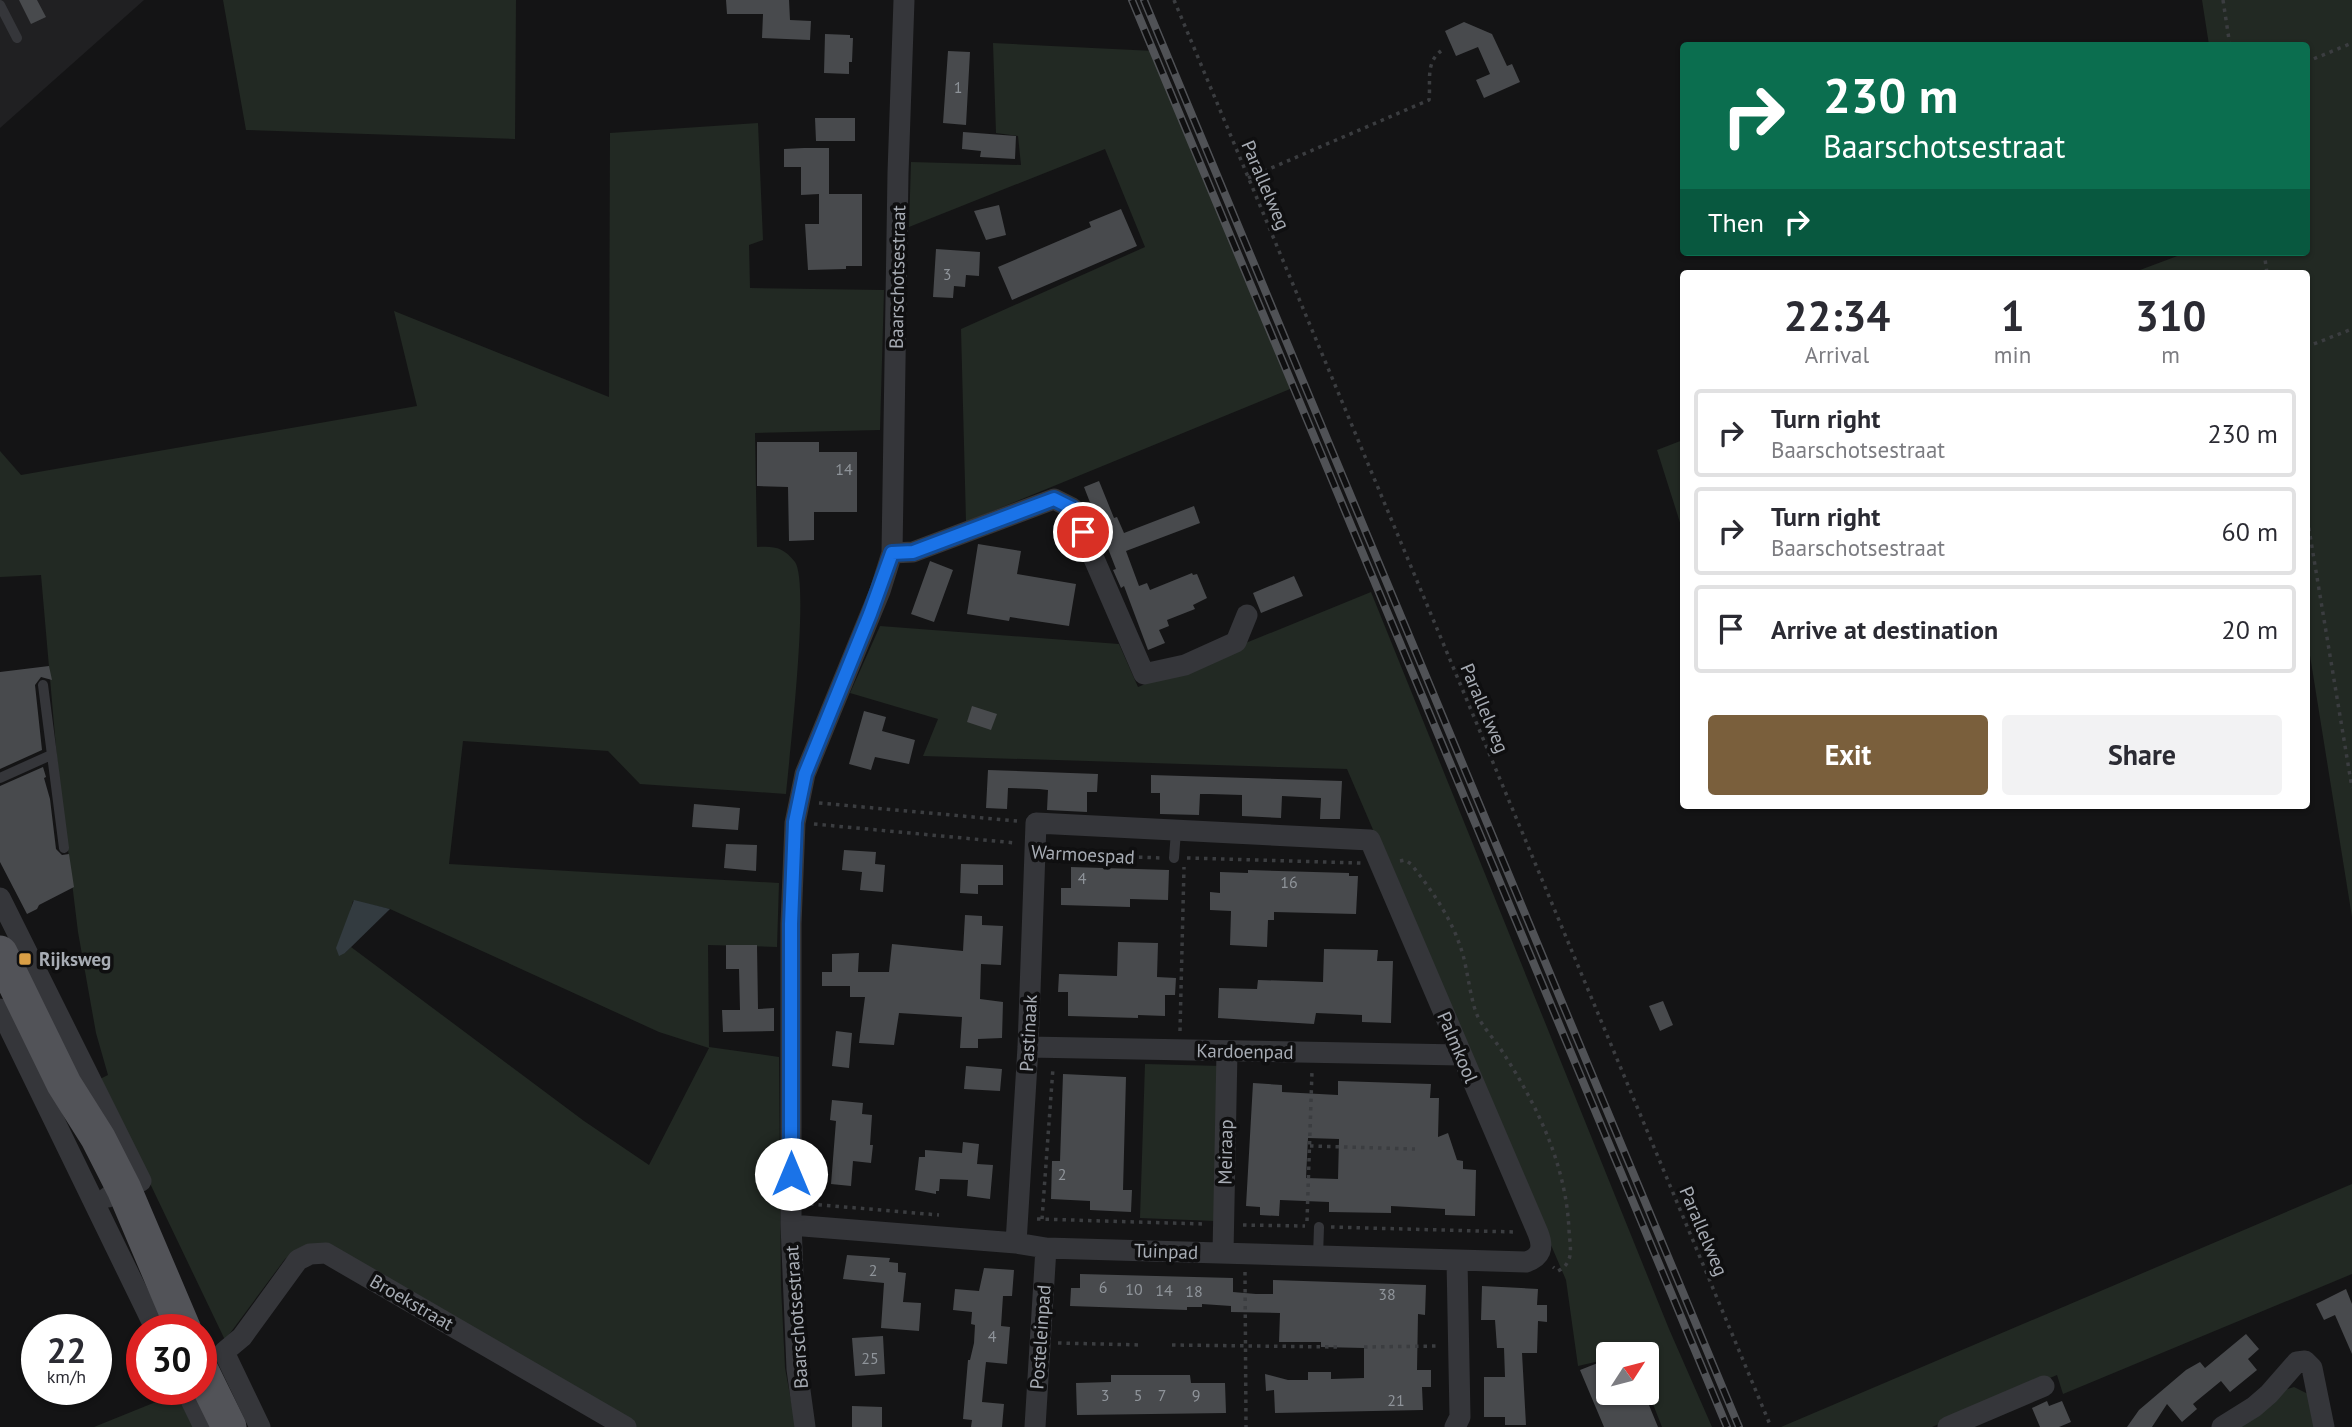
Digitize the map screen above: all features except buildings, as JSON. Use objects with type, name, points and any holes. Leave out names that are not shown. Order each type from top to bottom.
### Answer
[{"type":"main road","points":[[0,953],[7,1012],[64,1084],[84,1147],[116,1193],[173,1314]]},
{"type":"main road","points":[[217,1378],[229,1427]]},
{"type":"street","name":"Baarschotsestraat","points":[[805,1427],[797,1369],[791,1225],[791,938],[795,822],[805,774],[892,553],[898,173],[904,0]]},
{"type":"street","points":[[892,553],[913,552],[1054,499],[1072,508],[1144,674],[1185,665],[1236,642],[1247,615]]},
{"type":"street","name":"Warmoespad","points":[[1036,823],[1370,840]]},
{"type":"street","name":"Pastinaak","points":[[1016,1243],[1028,1047],[1036,823]]},
{"type":"street","name":"Palmkool","points":[[1370,840],[1538,1233],[1542,1247],[1540,1255]]},
{"type":"street","points":[[0,898],[141,1181],[116,1193]]},
{"type":"street","points":[[7,1012],[149,1314]]},
{"type":"street","name":"Kardoenpad","points":[[1028,1047],[1461,1055]]},
{"type":"street","name":"Meiraap","points":[[1223,1253],[1227,1051]]},
{"type":"street","name":"Tuinpad","points":[[791,1225],[1016,1243],[1046,1248],[1525,1262],[1540,1255]]},
{"type":"street","name":"Posteleinpad","points":[[1035,1427],[1046,1248]]},
{"type":"street","name":"Broekstraat","points":[[217,1358],[242,1338],[298,1260],[310,1254],[326,1252],[625,1427]]},
{"type":"street","points":[[1455,1427],[1460,1417],[1457,1260]]},
{"type":"street","points":[[2222,1427],[2254,1407],[2297,1362],[2305,1361],[2312,1368],[2324,1427]]},
{"type":"street","points":[[217,1367],[260,1427]]},
{"type":"street","points":[[1948,1427],[2044,1386]]},
{"type":"street","points":[[193,1405],[204,1427]]},
{"type":"lane","points":[[0,5],[17,38]]},
{"type":"lane","points":[[43,685],[64,848]]},
{"type":"lane","points":[[0,778],[51,755]]},
{"type":"lane","points":[[1176,831],[1179,858]]},
{"type":"lane","points":[[1318,1227],[1318,1256]]},
{"type":"path","name":"Parallelweg","points":[[1174,0],[1771,1427]]},
{"type":"path","points":[[2222,0],[2229,42]]},
{"type":"path","points":[[2310,60],[2352,43]]},
{"type":"path","points":[[1248,178],[1429,100],[1430,65],[1435,55],[1441,51]]},
{"type":"path","points":[[2310,345],[2352,329]]},
{"type":"path","points":[[2310,535],[2352,788]]},
{"type":"path","name":"Warmoespad","points":[[799,800],[1036,823]]},
{"type":"path","name":"Warmoespad","points":[[795,822],[1021,844],[1021,852],[1035,853],[1380,865],[1405,859],[1447,913],[1461,951],[1478,1017],[1505,1056],[1548,1135],[1569,1210],[1570,1260],[1566,1267],[1558,1271],[1540,1255]]},
{"type":"path","points":[[1179,858],[1180,1050]]},
{"type":"path","points":[[1313,1052],[1310,1146],[1415,1149]]},
{"type":"path","name":"Pastinaak","points":[[1042,1219],[1053,1062]]},
{"type":"path","name":"Tuinpad","points":[[1018,1219],[1306,1226],[1310,1146]]},
{"type":"path","points":[[791,1202],[950,1216]]},
{"type":"path","points":[[1318,1227],[1538,1233]]},
{"type":"path","points":[[1245,1254],[1246,1427]]},
{"type":"path","points":[[1039,1342],[1143,1345]]},
{"type":"path","points":[[1172,1345],[1338,1347]]},
{"type":"path","points":[[1364,1347],[1458,1346]]},
{"type":"shaded area","points":[[0,0],[144,0],[0,128]]},
{"type":"shaded area","points":[[223,0],[516,0],[515,139],[246,130]]},
{"type":"shaded area","points":[[2202,0],[2352,0],[2352,917],[2310,656],[2310,270],[2140,270],[2177,256],[2310,256],[2310,42],[2209,42]]},
{"type":"shaded area","points":[[993,43],[1154,51],[1295,387],[966,522],[961,329],[1145,247],[1105,149],[909,227],[911,162],[1021,165],[1018,136],[996,133]]},
{"type":"shaded area","points":[[758,123],[763,240],[749,245],[750,288],[884,290],[880,430],[755,433],[757,547],[774,547],[787,553],[795,562],[799,577],[800,636],[786,794],[640,784],[608,751],[463,741],[449,864],[779,883],[777,947],[708,945],[709,1047],[779,1057],[781,1286],[785,1368],[796,1427],[630,1427],[302,1247],[285,1259],[225,1340],[217,1323],[217,1314],[213,1314],[100,1079],[108,1075],[96,1033],[78,932],[57,759],[41,575],[0,577],[0,451],[21,475],[417,406],[394,311],[609,397],[610,133]],"holes":[[[353,901],[390,909],[659,1032],[709,1048],[649,1165],[584,1121],[351,947],[345,953]]]},
{"type":"shaded area","points":[[1680,441],[1680,523],[1657,450]]},
{"type":"shaded area","points":[[1371,592],[1669,1329],[1712,1427],[1662,1427],[1653,1405],[1659,1405],[1659,1342],[1596,1342],[1596,1362],[1578,1366],[1566,1280],[1347,769],[923,756],[938,719],[850,693],[880,626],[1119,644],[1138,687]]},
{"type":"shaded area","points":[[354,900],[390,909],[339,956],[336,948]]},
{"type":"shaded area","points":[[1145,1064],[1221,1066],[1215,1221],[1140,1218]]},
{"type":"shaded area","points":[[2352,1184],[2352,1274],[2063,1394],[2057,1375],[1932,1427],[1781,1427]]},
{"type":"shaded area","points":[[2294,1387],[2312,1396],[2318,1427],[2236,1427],[2284,1390]]},
{"type":"shaded area","points":[[148,1405],[184,1405],[194,1427],[94,1427]]},
{"type":"railway","points":[[1132,0],[1727,1427]]},
{"type":"railway","points":[[1144,0],[1739,1427]]},
{"type":"place","name":"Rijksweg","points":[[25,959]]},
{"type":"route","points":[[791,1174],[791,924],[795,822],[805,774],[880,591],[892,553],[913,552],[1054,499],[1072,508],[1083,532]]}]
